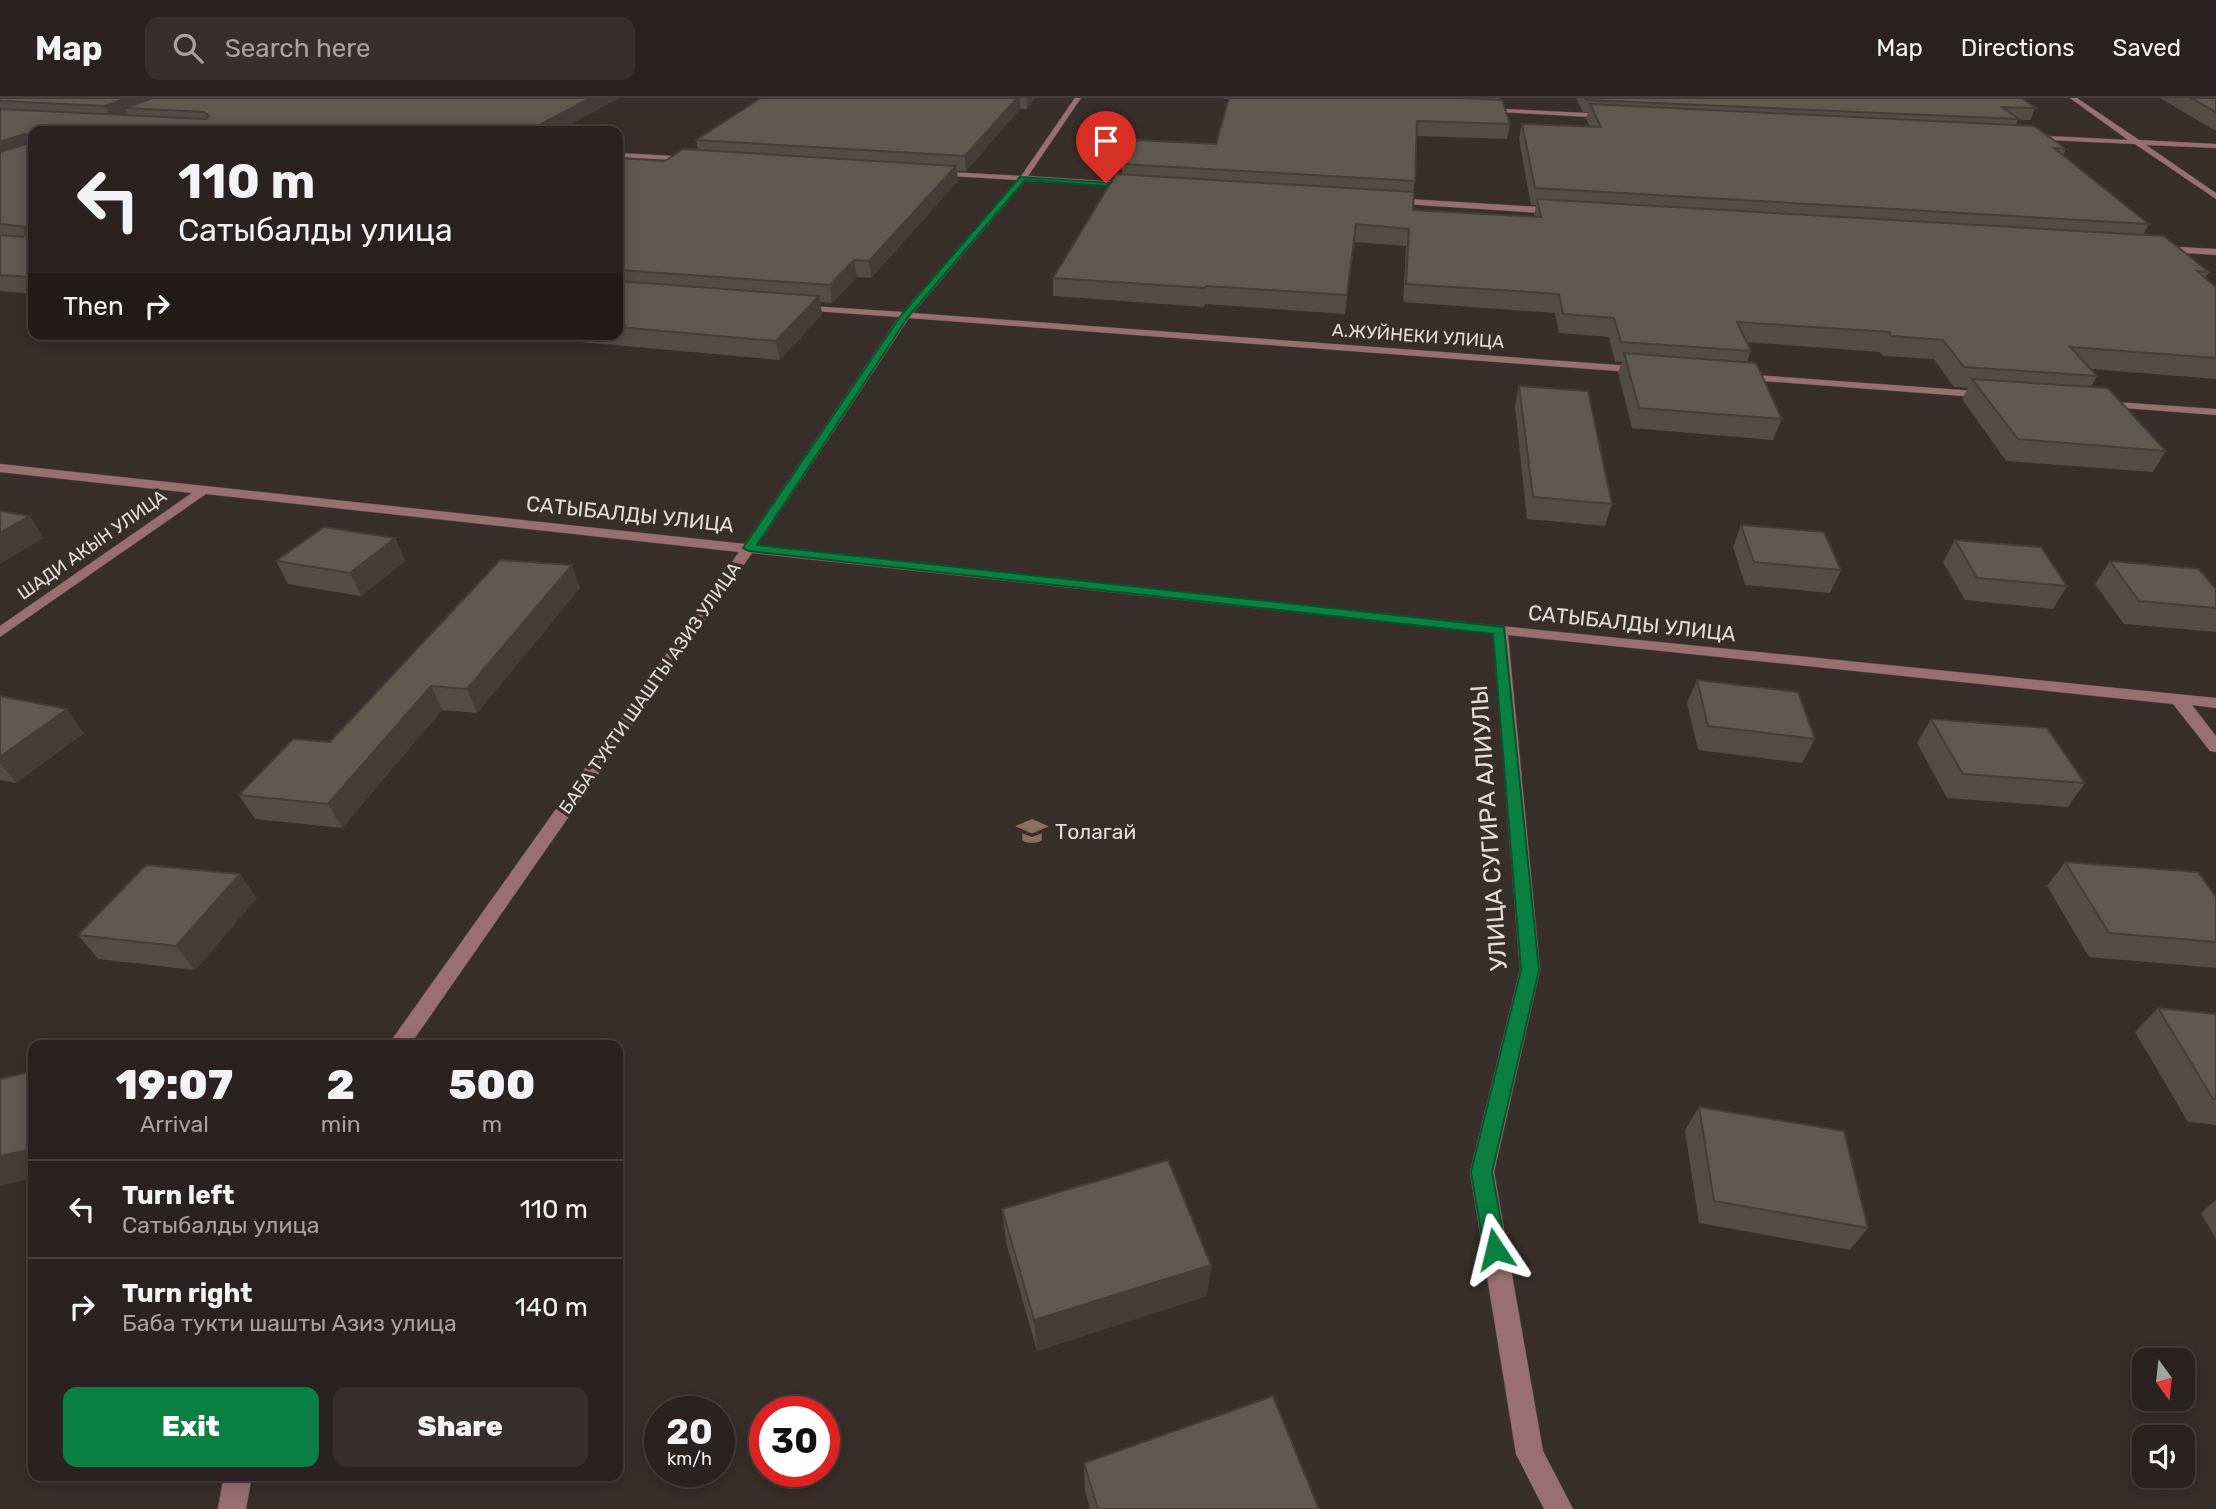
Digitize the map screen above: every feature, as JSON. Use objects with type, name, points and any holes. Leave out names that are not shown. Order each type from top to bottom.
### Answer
[{"type":"street","name":"БАБА ТУКТИ ШАШТЫ АЗИЗ УЛИЦА","points":[[402,1040],[749,548],[905,316],[1023,178],[1078,98]]},
{"type":"street","points":[[1227,98],[1283,101]]},
{"type":"street","points":[[2073,98],[2216,197]]},
{"type":"street","points":[[1476,110],[1614,117]]},
{"type":"street","points":[[2014,136],[2216,146]]},
{"type":"street","points":[[623,155],[699,159]]},
{"type":"street","points":[[929,173],[1148,186]]},
{"type":"street","points":[[1384,201],[1564,212]]},
{"type":"street","points":[[2147,248],[2216,252]]},
{"type":"street","name":"А.ЖУЙНЕКИ УЛИЦА","points":[[782,306],[1658,371]]},
{"type":"street","points":[[1728,376],[2007,397]]},
{"type":"street","points":[[2090,403],[2216,412]]},
{"type":"street","name":"САТЫБАЛДЫ УЛИЦА","points":[[0,468],[1500,630],[2216,703]]},
{"type":"street","name":"ШАДИ АКЫН УЛИЦА","points":[[0,633],[205,489]]},
{"type":"street","name":"УЛИЦА СУГИРА АЛИУЛЫ","points":[[1500,630],[1530,970],[1482,1172],[1530,1454],[1559,1509]]},
{"type":"street","points":[[2179,700],[2216,747]]},
{"type":"street","points":[[232,1509],[237,1481]]},
{"type":"building","points":[[0,98],[127,98],[105,106],[0,101]]},
{"type":"building","points":[[152,98],[590,98],[537,126],[28,126],[28,136],[24,134],[0,142],[0,109],[206,119],[209,116],[204,112],[125,108]]},
{"type":"building","points":[[761,98],[1017,98],[965,156],[696,140]]},
{"type":"building","points":[[1229,98],[1502,100],[1510,124],[1417,121],[1415,181],[1122,164],[1137,140],[1216,144]]},
{"type":"building","points":[[1585,98],[2022,98],[2035,108],[2002,107],[2019,119]]},
{"type":"building","points":[[2191,98],[2216,98],[2216,112]]},
{"type":"building","points":[[1590,104],[2034,126],[2066,149],[2054,148],[2149,224],[1535,188],[1522,124],[1601,127]]},
{"type":"building","points":[[28,136],[28,277],[0,275],[0,235],[23,237],[26,234],[25,227],[0,224],[0,152],[26,144]]},
{"type":"building","points":[[683,149],[956,166],[869,261],[854,260],[830,285],[623,270],[623,158],[665,161]]},
{"type":"building","points":[[1116,174],[1414,192],[1413,210],[1541,217],[1537,199],[2164,236],[2209,272],[2197,271],[2216,287],[2216,358],[2070,347],[2097,376],[1964,367],[1943,340],[1891,336],[1889,332],[1737,322],[1751,351],[1621,342],[1614,318],[1563,314],[1559,294],[1406,284],[1409,229],[1356,224],[1347,295],[1053,278]]},
{"type":"building","points":[[623,281],[819,296],[776,341],[623,327]]},
{"type":"building","points":[[1624,353],[1756,363],[1782,419],[1639,408]]},
{"type":"building","points":[[1972,379],[2108,388],[2166,451],[2018,439]]},
{"type":"building","points":[[1519,386],[1588,391],[1612,504],[1533,497]]},
{"type":"building","points":[[0,511],[30,516],[0,533]]},
{"type":"building","points":[[1741,525],[1824,532],[1841,570],[1754,562]]},
{"type":"building","points":[[324,527],[395,538],[350,573],[276,561]]},
{"type":"building","points":[[1955,540],[2041,547],[2067,586],[1977,578]]},
{"type":"building","points":[[500,560],[572,565],[467,689],[431,686],[328,804],[239,795],[293,739],[330,742]]},
{"type":"building","points":[[2110,561],[2199,569],[2216,589],[2216,608],[2139,601]]},
{"type":"building","points":[[1697,680],[1798,692],[1815,739],[1708,726]]},
{"type":"building","points":[[0,696],[67,709],[0,757]]},
{"type":"building","points":[[1931,719],[2047,728],[2085,783],[1963,774]]},
{"type":"building","points":[[2065,862],[2198,872],[2216,897],[2216,942],[2109,933]]},
{"type":"building","points":[[146,865],[240,874],[176,946],[78,935]]},
{"type":"building","points":[[2158,1008],[2216,1014],[2216,1099],[2213,1099]]},
{"type":"building","points":[[28,1072],[28,1150],[0,1156],[0,1079]]},
{"type":"building","points":[[1699,1107],[1844,1131],[1868,1228],[1714,1201]]},
{"type":"building","points":[[1168,1160],[1211,1265],[1034,1320],[1002,1209]]},
{"type":"building","points":[[1273,1396],[1319,1509],[1098,1509],[1084,1463]]},
{"type":"place","name":"Толагай","points":[[1032,831]]},
{"type":"route","points":[[1106,183],[1023,178],[905,316],[749,548],[1500,630],[1530,970],[1482,1172],[1495,1249]]}]
